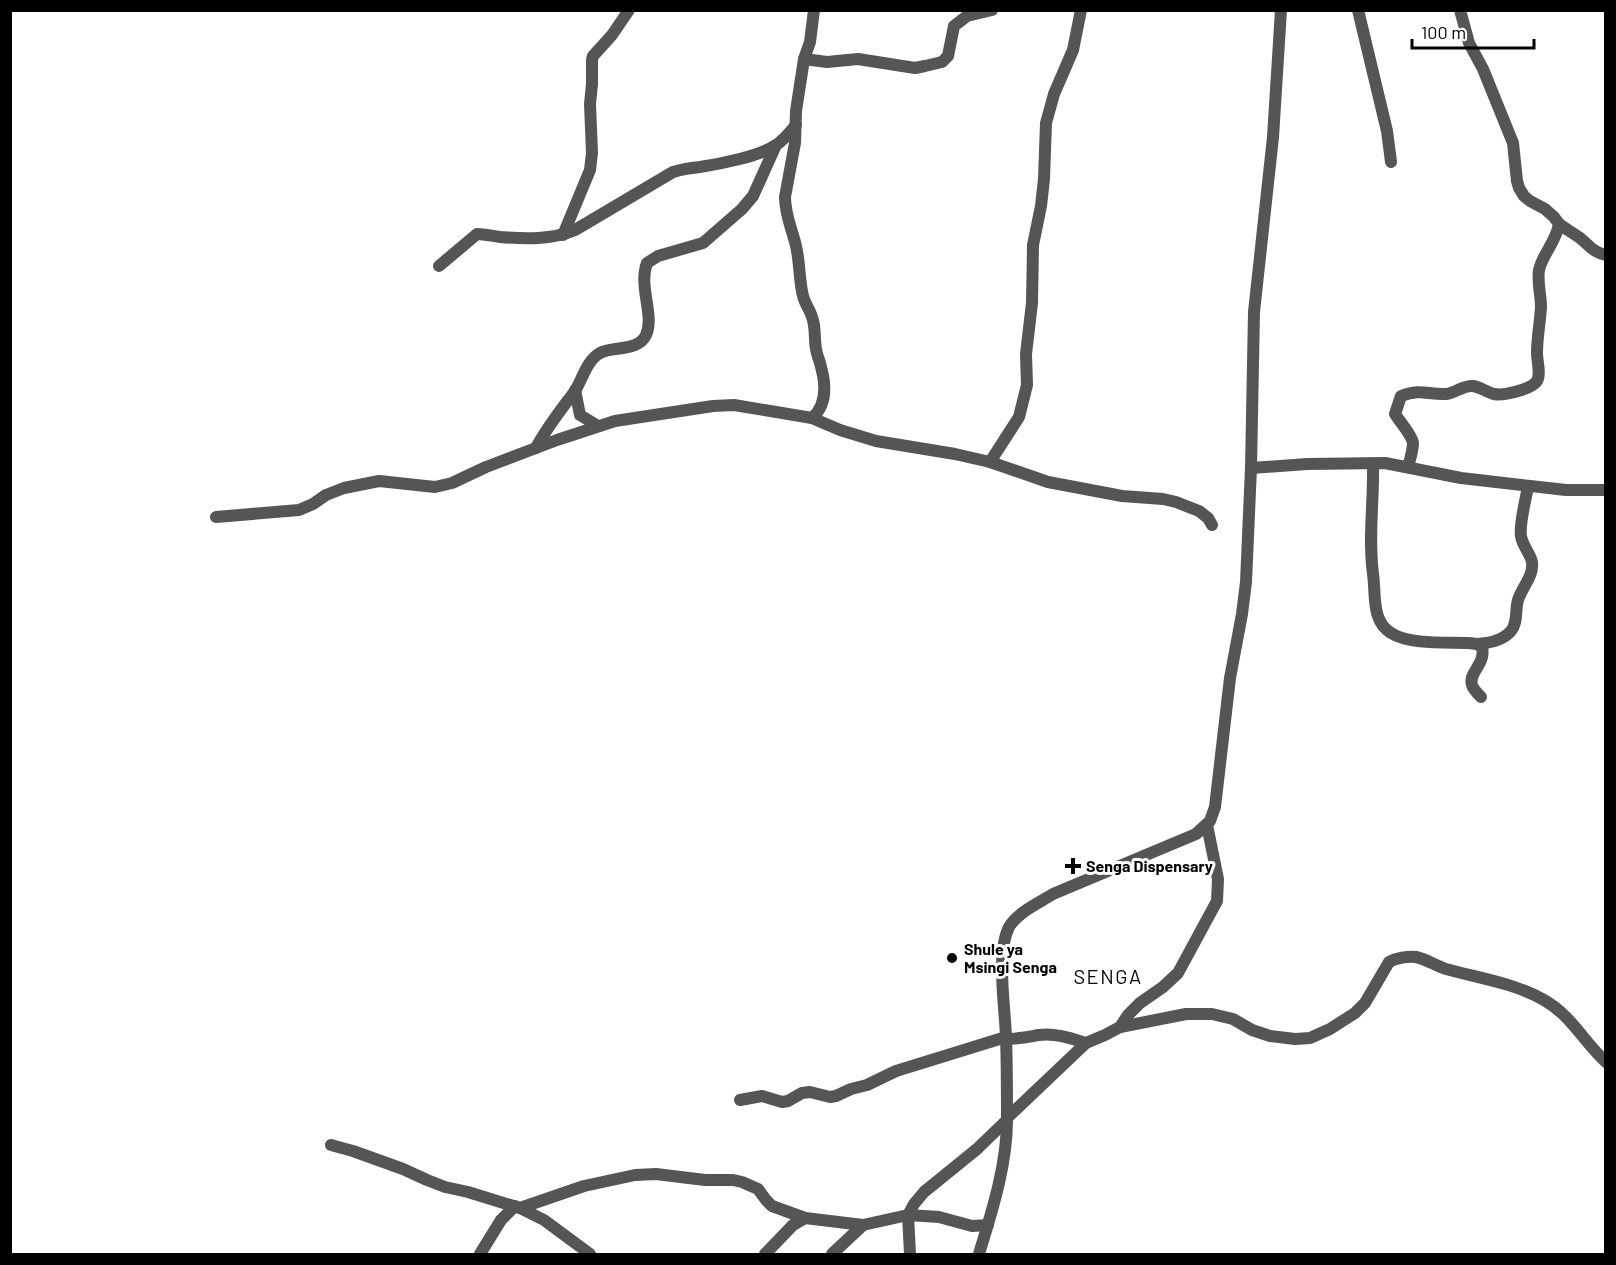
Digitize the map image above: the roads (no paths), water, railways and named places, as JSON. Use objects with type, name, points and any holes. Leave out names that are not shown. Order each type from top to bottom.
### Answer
[{"type":"street","points":[[563,235],[590,170],[592,153],[591,60],[629,10]]},
{"type":"street","points":[[812,418],[823,405],[823,376],[816,350],[813,321],[801,289],[796,246],[785,206],[795,143],[796,111],[814,10]]},
{"type":"street","points":[[804,59],[827,62],[858,59],[915,68],[942,62],[948,56],[954,26],[967,16],[992,10]]},
{"type":"street","points":[[990,462],[1019,417],[1027,385],[1026,354],[1032,303],[1031,266],[1044,179],[1046,123],[1054,94],[1073,50],[1082,10]]},
{"type":"street","points":[[979,1254],[996,1197],[1004,1156],[1007,1119],[1003,951],[1010,926],[1033,906],[1053,894],[1196,834],[1210,821],[1215,807],[1230,678],[1246,582],[1254,312],[1273,137],[1281,10]]},
{"type":"street","points":[[1358,10],[1387,131],[1390,162]]},
{"type":"street","points":[[1460,10],[1469,44],[1483,69],[1513,143],[1519,188],[1524,196],[1545,209],[1559,224],[1591,249],[1605,255]]},
{"type":"street","points":[[439,266],[477,234],[532,238],[563,235],[673,172],[754,154],[776,145],[796,125]]},
{"type":"street","points":[[536,448],[592,360],[600,352],[638,343],[645,336],[648,324],[643,272],[646,262],[658,256],[703,243],[742,209],[753,196],[776,145]]},
{"type":"street","points":[[1408,467],[1413,442],[1395,414],[1401,396],[1413,391],[1446,394],[1473,386],[1495,394],[1505,393],[1533,385],[1538,379],[1540,269],[1559,224]]},
{"type":"street","points":[[575,390],[580,415],[598,426]]},
{"type":"street","points":[[216,518],[299,510],[335,491],[379,481],[435,487],[452,483],[486,467],[615,421],[713,406],[734,405],[812,418],[840,430],[876,441],[990,462],[1048,482],[1122,496],[1176,502],[1199,511],[1208,518],[1212,525]]},
{"type":"street","points":[[559,410],[585,419]]},
{"type":"street","points":[[1251,468],[1307,464],[1385,463],[1461,478],[1566,490],[1605,490]]},
{"type":"street","points":[[1373,464],[1370,532],[1376,610],[1389,632],[1406,639],[1477,644],[1492,642],[1511,631],[1515,624],[1518,601],[1532,568],[1532,560],[1521,536],[1528,486]]},
{"type":"street","points":[[1477,644],[1482,647],[1483,657],[1471,682],[1481,697]]},
{"type":"street","points":[[1120,1027],[1128,1014],[1178,973],[1217,901],[1218,879],[1207,825]]},
{"type":"street","points":[[910,1254],[908,1215],[924,1192],[977,1149],[1086,1043],[1120,1027],[1186,1014],[1212,1014],[1233,1019],[1252,1030],[1270,1036],[1310,1038],[1330,1029],[1355,1013],[1365,1003],[1389,962],[1400,958],[1417,957],[1442,968],[1481,977],[1544,1000],[1573,1023],[1605,1062]]},
{"type":"street","points":[[740,1100],[762,1096],[782,1102],[810,1092],[836,1096],[896,1071],[1006,1038],[1020,1039],[1052,1035],[1086,1043]]},
{"type":"street","points":[[332,1145],[403,1168],[445,1187],[518,1207],[544,1220],[590,1254]]},
{"type":"street","points":[[480,1254],[501,1220],[518,1207],[584,1186],[635,1175],[656,1174],[742,1182],[758,1189],[772,1206],[804,1218],[863,1225],[908,1215],[939,1217],[972,1226],[988,1225]]},
{"type":"street","points":[[765,1254],[793,1225],[804,1218]]},
{"type":"street","points":[[832,1254],[863,1225]]},
{"type":"place","name":"Senga Dispensary","points":[[1073,866]]},
{"type":"place","name":"Shule ya Msingi Senga","points":[[952,958]]},
{"type":"district","name":"SENGA","points":[[1108,977]]}]
